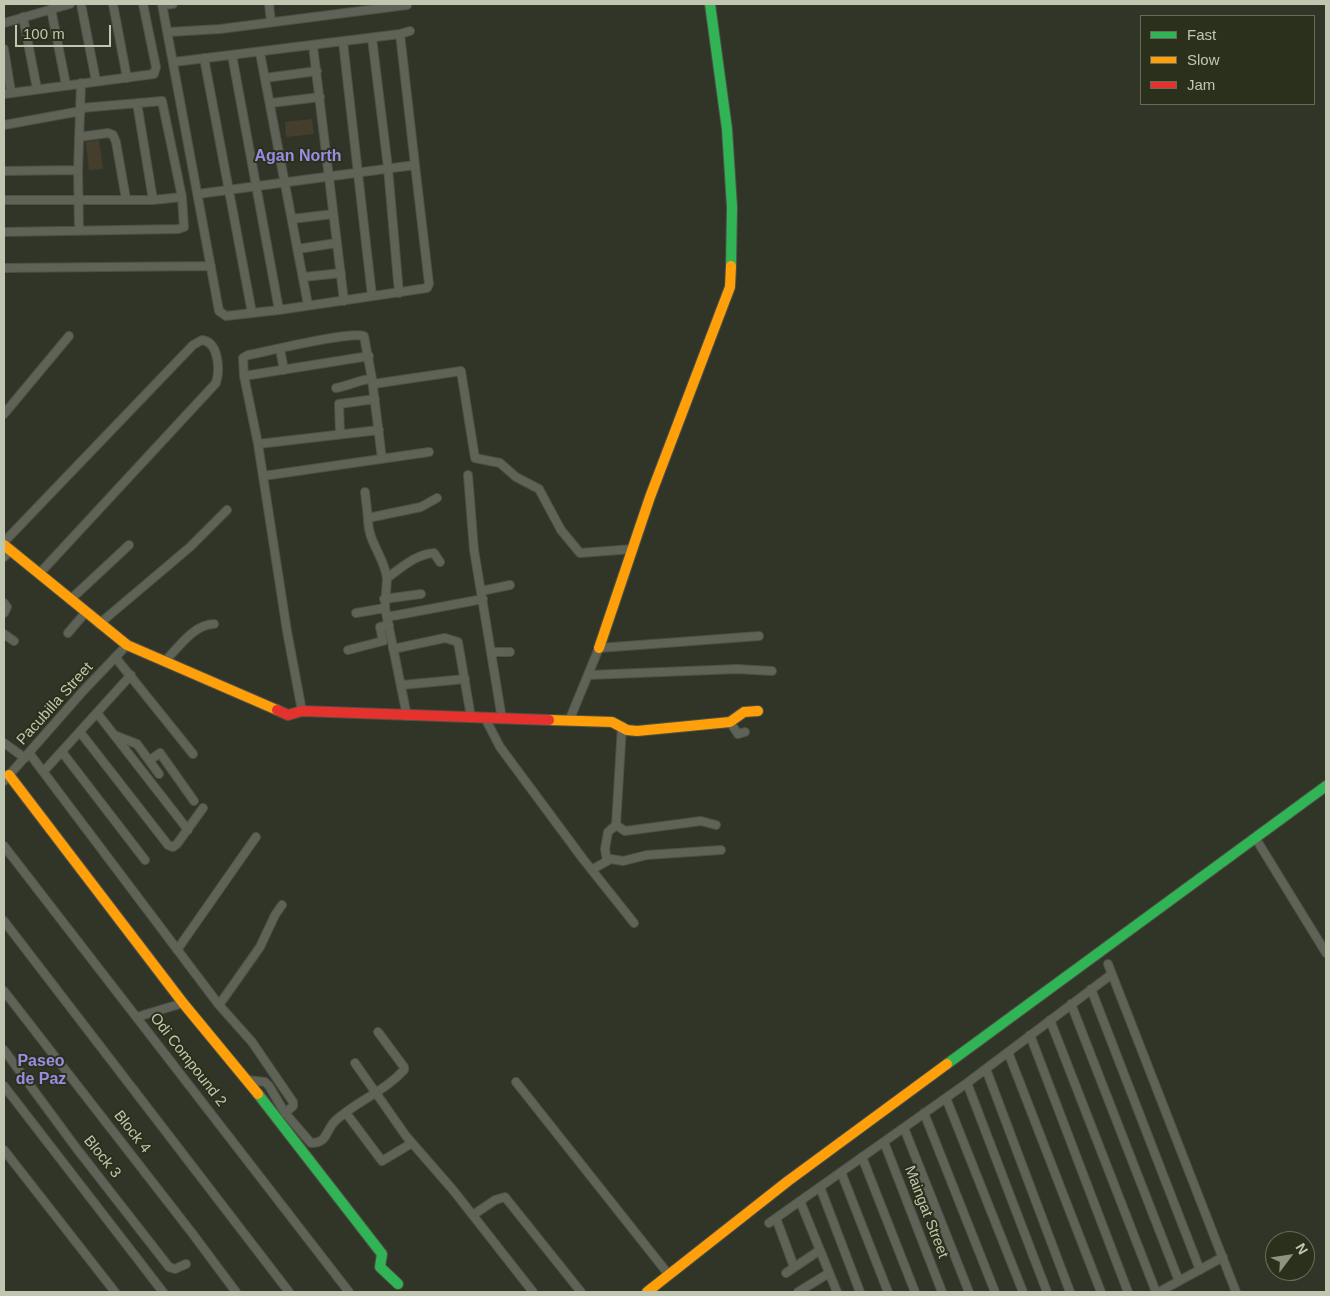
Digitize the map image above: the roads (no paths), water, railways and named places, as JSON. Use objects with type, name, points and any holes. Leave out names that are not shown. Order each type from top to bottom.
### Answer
[{"type":"street","points":[[4,23],[70,4]]},
{"type":"street","points":[[81,4],[96,81]]},
{"type":"street","points":[[113,4],[127,78]]},
{"type":"street","points":[[4,49],[7,93],[154,74],[156,70],[143,4]]},
{"type":"street","points":[[173,4],[162,4],[169,32],[221,314],[226,316],[425,290],[429,284],[400,34]]},
{"type":"street","points":[[268,4],[271,22]]},
{"type":"street","points":[[569,721],[599,648],[633,549],[730,287],[732,207],[727,129],[710,4]]},
{"type":"street","points":[[169,32],[220,29],[394,5],[407,5]]},
{"type":"street","points":[[51,10],[66,85]]},
{"type":"street","points":[[23,17],[37,89]]},
{"type":"street","points":[[174,62],[314,46],[410,31]]},
{"type":"street","points":[[372,38],[388,168],[400,293]]},
{"type":"street","points":[[343,42],[372,296]]},
{"type":"street","points":[[314,46],[344,301]]},
{"type":"street","points":[[260,52],[308,305]]},
{"type":"street","points":[[232,55],[279,310]]},
{"type":"street","points":[[204,58],[252,313]]},
{"type":"street","points":[[265,78],[317,71]]},
{"type":"street","points":[[78,229],[81,83]]},
{"type":"street","points":[[270,103],[320,97]]},
{"type":"street","points":[[4,125],[81,110],[160,100],[164,104],[184,213],[184,226],[181,229],[78,229],[4,232]]},
{"type":"street","points":[[137,103],[154,200]]},
{"type":"street","points":[[79,137],[108,133],[113,135],[116,142],[126,199]]},
{"type":"street","points":[[198,194],[415,165]]},
{"type":"street","points":[[4,171],[78,170]]},
{"type":"street","points":[[4,200],[154,200],[182,197]]},
{"type":"street","points":[[292,219],[333,214]]},
{"type":"street","points":[[298,249],[336,243]]},
{"type":"street","points":[[4,268],[212,266]]},
{"type":"street","points":[[304,277],[340,273]]},
{"type":"street","points":[[302,711],[258,444],[244,376],[242,362],[246,356],[362,335],[366,338],[382,459]]},
{"type":"street","points":[[4,414],[69,336]]},
{"type":"street","points":[[40,574],[216,383],[218,364],[214,348],[209,342],[202,340],[193,345],[5,549],[40,574],[85,613],[127,645],[288,715],[302,711],[612,722],[637,731],[730,722],[744,712],[758,711]]},
{"type":"street","points":[[280,349],[284,370]]},
{"type":"street","points":[[244,376],[369,356]]},
{"type":"street","points":[[336,388],[352,386],[363,379],[372,382],[461,371],[475,458],[500,463],[516,477],[540,489],[561,530],[580,553],[633,549]]},
{"type":"street","points":[[340,433],[339,404],[375,399]]},
{"type":"street","points":[[258,444],[340,433],[379,430]]},
{"type":"street","points":[[263,476],[429,452]]},
{"type":"street","points":[[468,475],[469,508],[502,719]]},
{"type":"street","points":[[365,492],[372,541],[383,562],[387,578],[384,599],[385,608],[407,716]]},
{"type":"street","points":[[368,518],[417,508],[437,498]]},
{"type":"street","points":[[99,624],[190,547],[227,510]]},
{"type":"street","points":[[70,600],[128,545]]},
{"type":"street","points":[[387,578],[412,560],[423,555],[434,553],[440,562]]},
{"type":"street","points":[[481,591],[510,585]]},
{"type":"street","points":[[384,599],[421,594]]},
{"type":"street","points":[[348,650],[383,641],[380,627],[388,621],[483,599]]},
{"type":"street","points":[[4,603],[7,607],[4,613]]},
{"type":"street","points":[[356,614],[385,608]]},
{"type":"street","points":[[68,633],[85,613]]},
{"type":"street","points":[[165,661],[198,629],[214,624]]},
{"type":"street","points":[[4,634],[14,641]]},
{"type":"street","points":[[599,648],[760,636]]},
{"type":"street","points":[[393,649],[445,638],[454,639],[459,644],[471,717]]},
{"type":"street","name":"Pacubilla Street","points":[[6,778],[83,691],[127,645]]},
{"type":"street","points":[[492,652],[510,652]]},
{"type":"street","points":[[116,657],[193,754]]},
{"type":"street","points":[[588,674],[737,669],[772,671]]},
{"type":"street","points":[[44,771],[131,674]]},
{"type":"street","points":[[402,685],[465,679]]},
{"type":"street","points":[[97,713],[188,830]]},
{"type":"street","points":[[485,718],[500,747],[634,923]]},
{"type":"street","points":[[730,722],[738,734],[745,732]]},
{"type":"street","points":[[607,861],[605,849],[608,832],[616,825],[622,726]]},
{"type":"street","points":[[80,732],[168,845],[173,847],[178,844],[203,808]]},
{"type":"street","points":[[114,735],[137,744],[160,774]]},
{"type":"street","points":[[4,743],[27,756],[44,771],[219,1006],[252,1042],[293,1106],[283,1110],[267,1104]]},
{"type":"street","points":[[62,752],[145,860]]},
{"type":"street","points":[[150,760],[160,753],[194,801]]},
{"type":"street","points":[[6,778],[183,1002],[267,1104],[382,1254],[380,1267],[398,1284]]},
{"type":"street","points":[[648,1292],[788,1181],[1326,786]]},
{"type":"street","points":[[616,825],[625,831],[701,821],[716,825]]},
{"type":"street","points":[[177,950],[256,837]]},
{"type":"street","points":[[1256,839],[1326,953]]},
{"type":"street","name":"Odi Compound 2","points":[[4,846],[349,1292]]},
{"type":"street","points":[[593,869],[607,861],[623,861],[646,855],[721,850]]},
{"type":"street","points":[[219,1006],[260,946],[282,905]]},
{"type":"street","points":[[4,921],[289,1292]]},
{"type":"street","points":[[1108,964],[1236,1292]]},
{"type":"street","points":[[769,1223],[986,1069],[1112,974]]},
{"type":"street","points":[[1091,989],[1200,1270]]},
{"type":"street","name":"Block 4","points":[[4,991],[236,1292]]},
{"type":"street","points":[[137,1017],[183,1002]]},
{"type":"street","points":[[1071,1004],[1178,1282]]},
{"type":"street","points":[[1050,1020],[1157,1292],[1222,1257]]},
{"type":"street","points":[[248,1080],[265,1082],[283,1110],[308,1141],[316,1143],[326,1138],[333,1123],[404,1070],[404,1067],[378,1032]]},
{"type":"street","points":[[1030,1035],[1128,1292]]},
{"type":"street","name":"Block 3","points":[[4,1050],[77,1149],[169,1267],[175,1270],[186,1264]]},
{"type":"street","points":[[1008,1052],[1101,1292]]},
{"type":"street","points":[[356,1063],[375,1093],[412,1142],[473,1215],[533,1292]]},
{"type":"street","points":[[986,1069],[1070,1292]]},
{"type":"street","points":[[516,1082],[669,1275]]},
{"type":"street","points":[[966,1083],[1047,1292]]},
{"type":"street","points":[[4,1086],[163,1292]]},
{"type":"street","points":[[946,1098],[1024,1292]]},
{"type":"street","points":[[346,1113],[382,1160],[412,1142]]},
{"type":"street","points":[[924,1113],[995,1292]]},
{"type":"street","points":[[904,1128],[969,1292]]},
{"type":"street","name":"Maingat Street","points":[[884,1142],[942,1292]]},
{"type":"street","points":[[4,1150],[114,1292]]},
{"type":"street","points":[[862,1157],[915,1292]]},
{"type":"street","points":[[841,1172],[888,1292]]},
{"type":"street","points":[[820,1187],[860,1292]]},
{"type":"street","points":[[473,1215],[494,1200],[505,1197],[580,1292]]},
{"type":"street","points":[[800,1201],[837,1292]]},
{"type":"street","points":[[776,1218],[794,1267]]},
{"type":"street","points":[[786,1273],[820,1250]]},
{"type":"street","points":[[798,1292],[829,1273]]},
{"type":"district","name":"Agan North","points":[[298,157]]},
{"type":"district","name":"Paseo de Paz","points":[[41,1071]]}]
